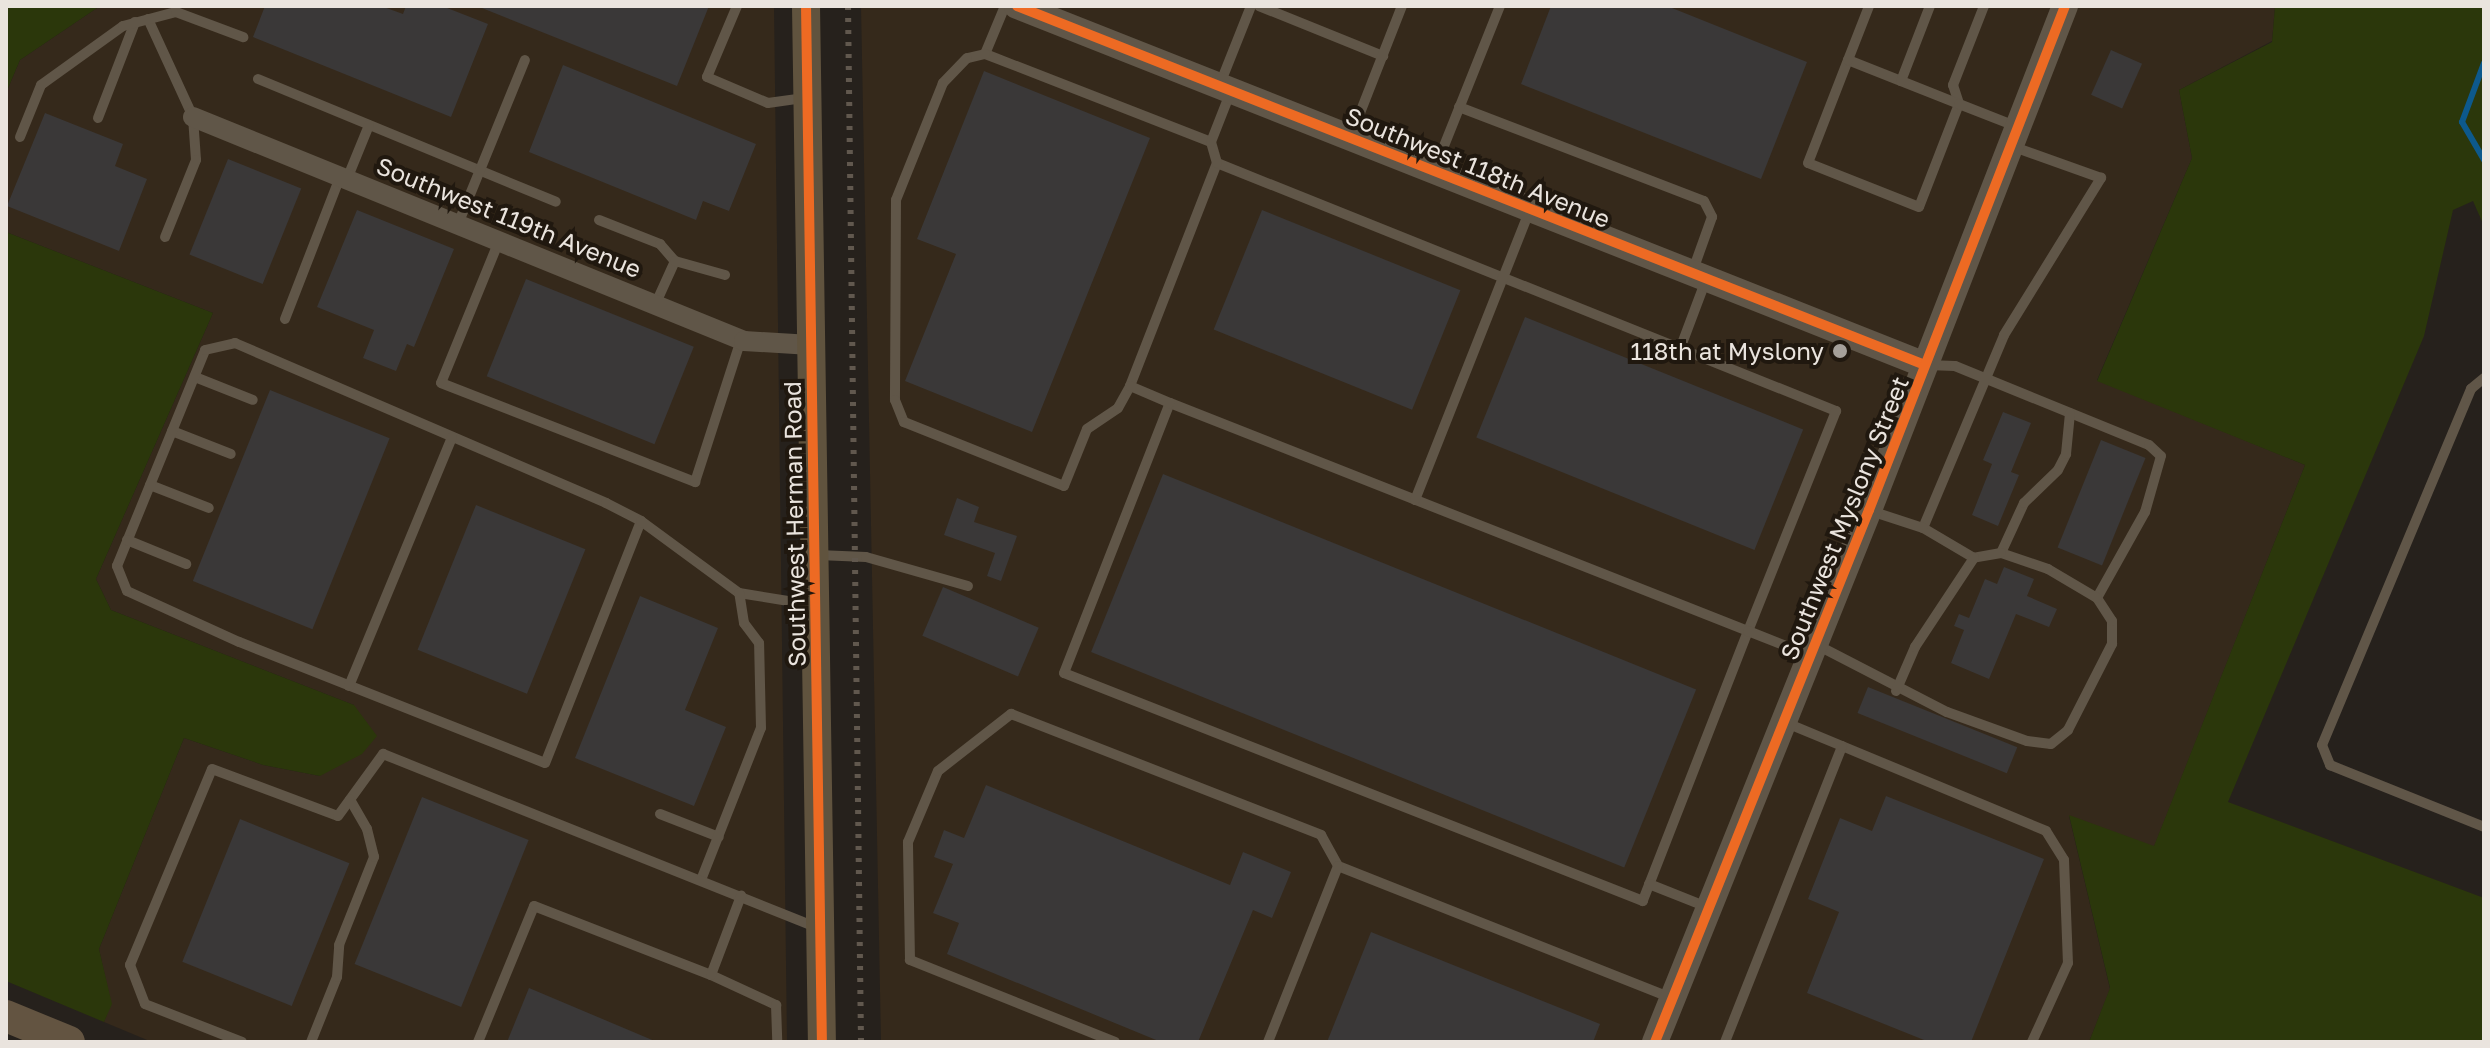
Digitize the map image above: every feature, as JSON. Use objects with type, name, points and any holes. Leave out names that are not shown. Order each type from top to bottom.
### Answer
[{"type":"main road","name":"Southwest Herman Road","points":[[806,6],[822,1042]]},
{"type":"main road","points":[[6,1016],[69,1042]]},
{"type":"street","name":"Southwest 118th Avenue","points":[[1017,6],[1925,365]]},
{"type":"street","name":"Southwest Myslony Street","points":[[1655,1042],[1869,510],[2065,6]]},
{"type":"street","name":"Southwest 119th Avenue","points":[[193,117],[741,340],[811,345]]},
{"type":"lane","points":[[737,6],[707,77],[768,103],[807,98]]},
{"type":"lane","points":[[985,54],[1005,6]]},
{"type":"lane","points":[[1211,142],[985,54],[967,58],[943,83],[896,200],[895,400],[904,422],[1064,486],[1087,429],[1118,408],[1130,386],[1217,163],[1211,142],[1251,6]]},
{"type":"lane","points":[[1259,6],[1383,56]]},
{"type":"lane","points":[[1350,138],[1402,6]]},
{"type":"lane","points":[[1434,171],[1500,6]]},
{"type":"lane","points":[[1869,6],[1808,163],[1919,207],[1959,104],[1953,85],[1984,6]]},
{"type":"lane","points":[[1901,81],[1930,6]]},
{"type":"lane","points":[[20,137],[41,85],[135,22],[176,12],[243,37]]},
{"type":"lane","points":[[148,19],[193,117],[196,160],[165,237]]},
{"type":"lane","points":[[98,118],[135,22]]},
{"type":"lane","points":[[458,224],[525,60]]},
{"type":"lane","points":[[1848,60],[1959,104],[2013,136],[2101,178],[1983,378],[1923,528]]},
{"type":"lane","points":[[258,79],[556,202]]},
{"type":"lane","points":[[1459,107],[1704,201],[1712,217],[1680,349]]},
{"type":"lane","points":[[285,319],[369,125]]},
{"type":"lane","points":[[1170,403],[1064,673],[1643,901],[1836,411],[1217,163]]},
{"type":"lane","points":[[1415,500],[1530,209]]},
{"type":"lane","points":[[599,220],[660,244],[675,261],[725,275]]},
{"type":"lane","points":[[499,241],[441,383],[695,482],[741,340]]},
{"type":"lane","points":[[655,305],[675,261]]},
{"type":"lane","points":[[641,521],[545,763],[349,686],[127,591],[117,566],[205,350],[235,343],[641,521],[739,593],[815,606]]},
{"type":"lane","points":[[1925,365],[1955,366],[2149,445],[2161,456],[2145,512],[2097,598]]},
{"type":"lane","points":[[195,377],[253,400]]},
{"type":"lane","points":[[2484,378],[2471,389],[2322,745],[2330,765],[2484,827]]},
{"type":"lane","points":[[1130,386],[1748,631],[1813,650],[1896,691],[2027,741],[2051,744],[2068,730],[2112,644],[2112,621],[2097,598],[2048,569],[2001,553],[1974,558],[1923,528],[1869,510]]},
{"type":"lane","points":[[2001,553],[2024,503],[2058,470],[2066,454],[2070,413]]},
{"type":"lane","points":[[172,431],[231,454]]},
{"type":"lane","points":[[349,686],[452,437]]},
{"type":"lane","points":[[150,485],[209,508]]},
{"type":"lane","points":[[127,540],[186,564]]},
{"type":"lane","points":[[814,555],[866,557],[968,586]]},
{"type":"lane","points":[[1896,691],[1915,647],[1974,558]]},
{"type":"lane","points":[[701,880],[761,728],[759,643],[744,623],[739,593]]},
{"type":"lane","points":[[1115,1042],[910,960],[908,842],[938,771],[1011,714],[1321,835],[1338,866],[1674,999]]},
{"type":"lane","points":[[1784,722],[2046,831],[2064,860],[2068,963],[2032,1042]]},
{"type":"lane","points":[[1725,1042],[1842,746]]},
{"type":"lane","points":[[242,1042],[145,1004],[130,965],[212,769],[338,816],[383,754],[820,929]]},
{"type":"lane","points":[[311,1042],[337,977],[339,945],[374,857],[367,829],[350,800]]},
{"type":"lane","points":[[660,814],[719,837]]},
{"type":"lane","points":[[1268,1042],[1338,866]]},
{"type":"lane","points":[[1649,884],[1711,909]]},
{"type":"lane","points":[[711,975],[741,896]]},
{"type":"lane","points":[[478,1042],[534,906],[711,975],[776,1005],[777,1042]]},
{"type":"shaded area","points":[[100,6],[774,6],[787,1042],[152,1042],[104,1022],[111,1003],[99,949],[184,738],[263,765],[320,776],[354,705],[111,610],[96,579],[213,313],[6,232],[6,93],[20,60]]},
{"type":"shaded area","points":[[861,6],[2275,6],[2272,41],[2179,90],[2192,158],[2097,380],[2305,465],[2154,847],[2069,816],[2110,989],[2089,1042],[881,1042]]},
{"type":"green space","points":[[6,6],[100,6],[20,60],[6,93]]},
{"type":"green space","points":[[2275,6],[2484,6],[2484,226],[2473,201],[2453,210],[2424,336],[2228,802],[2484,898],[2484,1042],[2089,1042],[2110,988],[2069,815],[2154,846],[2305,465],[2097,381],[2192,158],[2179,90],[2272,42]]},
{"type":"green space","points":[[6,232],[213,313],[96,579],[111,610],[354,705],[377,736],[362,754],[320,776],[263,765],[184,738],[99,949],[112,1004],[104,1022],[6,981]]},
{"type":"building","points":[[265,6],[381,6],[403,14],[406,6],[442,6],[488,24],[451,117],[253,37]]},
{"type":"building","points":[[477,6],[709,6],[677,86]]},
{"type":"building","points":[[1551,6],[1667,6],[1807,62],[1761,179],[1521,84]]},
{"type":"building","points":[[2111,50],[2142,64],[2122,109],[2091,95]]},
{"type":"building","points":[[563,65],[756,144],[729,211],[703,201],[696,220],[529,152]]},
{"type":"building","points":[[984,71],[1150,138],[1032,432],[905,381],[956,254],[917,239]]},
{"type":"building","points":[[45,113],[123,144],[115,166],[147,179],[119,251],[7,206]]},
{"type":"building","points":[[228,159],[301,189],[263,284],[189,254]]},
{"type":"building","points":[[357,210],[454,249],[414,347],[407,344],[396,371],[363,358],[374,330],[317,307]]},
{"type":"building","points":[[1262,210],[1460,290],[1412,410],[1214,330]]},
{"type":"building","points":[[526,279],[694,347],[654,444],[487,376]]},
{"type":"building","points":[[1525,317],[1803,429],[1754,550],[1476,438]]},
{"type":"building","points":[[270,390],[390,438],[312,629],[193,581]]},
{"type":"building","points":[[2003,412],[2031,423],[2011,472],[2019,475],[1998,526],[1972,515],[1992,464],[1983,460]]},
{"type":"building","points":[[2101,440],[2146,458],[2102,566],[2058,548]]},
{"type":"building","points":[[1163,474],[1696,689],[1624,867],[1091,652]]},
{"type":"building","points":[[957,498],[979,507],[974,522],[1017,536],[1001,581],[987,576],[995,553],[944,535]]},
{"type":"building","points":[[476,505],[585,549],[527,694],[418,650]]},
{"type":"building","points":[[2004,567],[2034,579],[2027,596],[2057,609],[2049,627],[2016,614],[1989,679],[1951,663],[1964,630],[1954,626],[1959,614],[1969,618],[1985,579],[1997,584]]},
{"type":"building","points":[[943,587],[1039,628],[1018,676],[922,636]]},
{"type":"building","points":[[640,596],[718,628],[685,710],[726,727],[694,806],[575,758]]},
{"type":"building","points":[[1868,687],[2017,747],[2007,773],[1858,713]]},
{"type":"building","points":[[986,785],[1230,885],[1243,852],[1291,872],[1272,918],[1253,910],[1198,1042],[1161,1042],[947,954],[959,923],[933,913],[953,864],[934,857],[944,830],[964,838]]},
{"type":"building","points":[[1886,796],[2044,859],[1971,1042],[1929,1042],[1807,993],[1839,912],[1808,899],[1840,818],[1872,831]]},
{"type":"building","points":[[422,797],[529,840],[461,1007],[355,964]]},
{"type":"building","points":[[240,819],[349,863],[292,1006],[182,962]]},
{"type":"building","points":[[1371,932],[1600,1024],[1593,1042],[1327,1042]]},
{"type":"building","points":[[529,988],[657,1042],[507,1042]]},
{"type":"waterway","points":[[2484,63],[2462,122],[2484,160]]},
{"type":"railway","points":[[848,6],[861,1042]]},
{"type":"cycle path","points":[[806,6],[822,1042]]},
{"type":"cycle path","points":[[1017,6],[1925,365]]},
{"type":"cycle path","points":[[1655,1042],[1869,510],[2065,6]]},
{"type":"place","name":"118th at Myslony","points":[[1840,351]]}]
